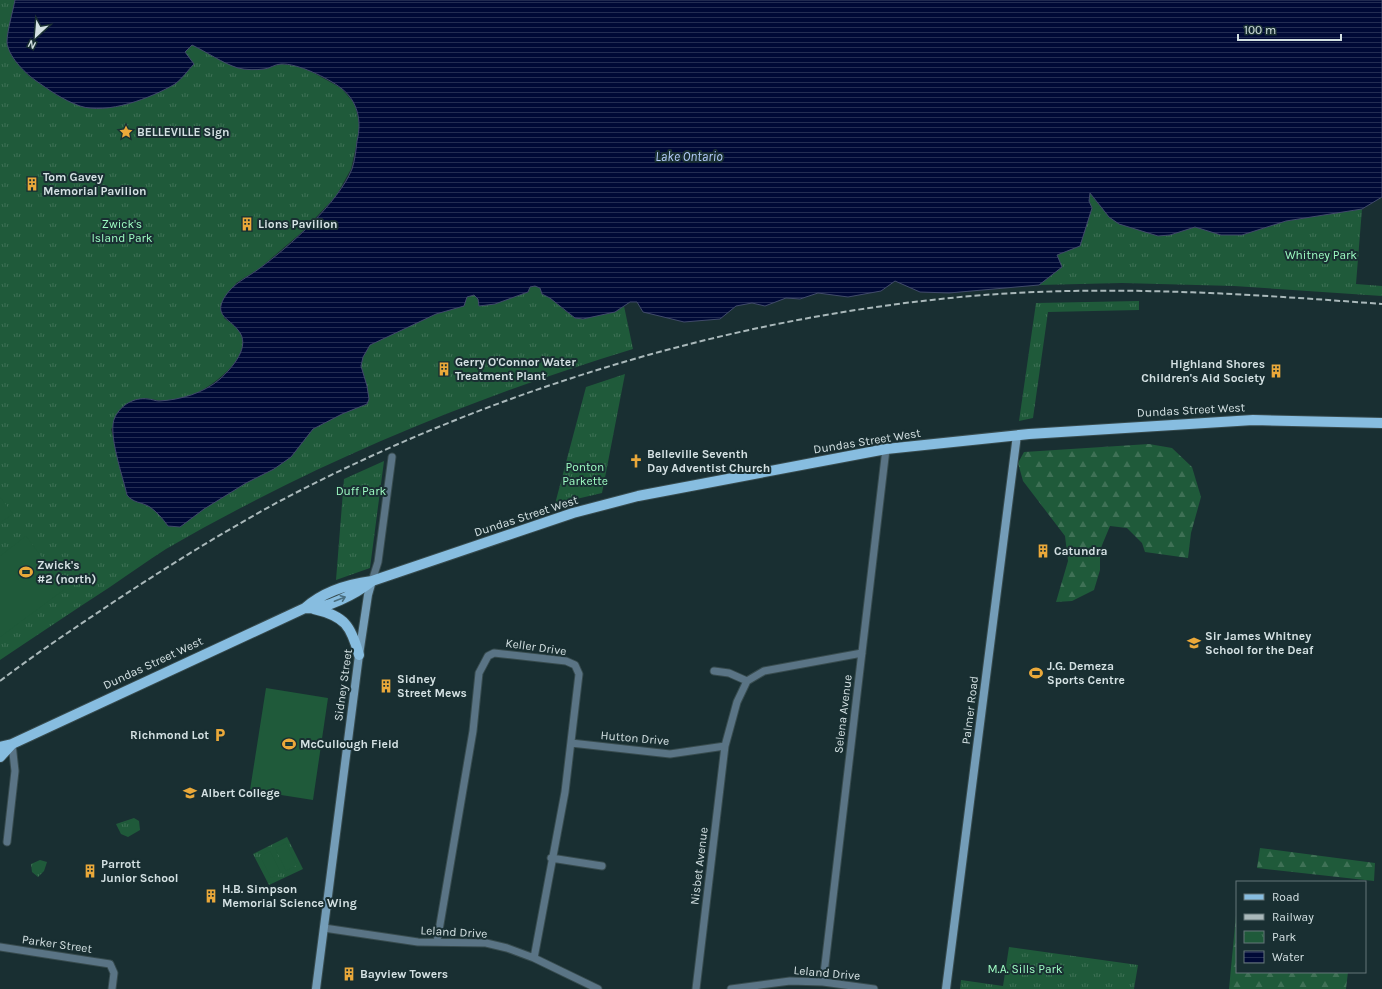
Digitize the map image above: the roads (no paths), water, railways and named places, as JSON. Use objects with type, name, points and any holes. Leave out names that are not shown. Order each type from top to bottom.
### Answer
[{"type":"main road","name":"Dundas Street West","points":[[0,747],[12,744],[309,609],[360,592],[372,581],[573,513],[638,496],[886,449],[1017,435],[1253,420],[1382,423]]},
{"type":"main road","points":[[309,609],[340,617],[347,624],[354,636],[359,655]]},
{"type":"main road","name":"Dundas Street West","points":[[0,756],[12,744]]},
{"type":"street","name":"Palmer Road","points":[[946,989],[1017,435]]},
{"type":"street","name":"Selena Avenue","points":[[823,982],[886,449]]},
{"type":"street","name":"Sidney Street","points":[[316,989],[326,900],[359,655],[368,595],[378,562],[392,457]]},
{"type":"street","name":"Keller Drive","points":[[437,942],[473,731],[480,672],[488,656],[494,653],[566,661],[575,665],[580,674],[564,792],[534,958]]},
{"type":"street","points":[[725,746],[737,702],[748,681],[764,671],[862,653]]},
{"type":"street","points":[[714,671],[728,673],[748,681]]},
{"type":"street","name":"Hutton Drive","points":[[571,743],[670,754],[725,746]]},
{"type":"street","points":[[7,842],[15,771],[12,744]]},
{"type":"street","name":"Nisbet Avenue","points":[[696,989],[725,746]]},
{"type":"street","points":[[551,858],[602,866]]},
{"type":"street","name":"Leland Drive","points":[[324,928],[418,942],[486,943],[507,948],[534,958],[598,989]]},
{"type":"street","name":"Parker Street","points":[[0,947],[110,964],[114,973],[112,989]]},
{"type":"street","name":"Leland Drive","points":[[731,989],[790,980],[823,982],[874,989]]},
{"type":"water","name":"Lake Ontario","points":[[15,0],[1382,0],[1382,197],[1362,209],[1286,221],[1242,235],[1221,235],[1195,227],[1170,235],[1158,236],[1119,224],[1109,217],[1090,193],[1089,201],[1092,208],[1080,246],[1057,255],[1062,267],[1039,285],[949,293],[920,292],[895,281],[881,291],[848,297],[818,293],[800,299],[786,298],[765,306],[752,303],[736,306],[720,319],[684,322],[643,312],[637,302],[630,302],[615,312],[583,319],[575,318],[550,298],[542,294],[540,288],[535,286],[530,287],[528,292],[495,304],[479,306],[478,299],[474,295],[467,297],[464,306],[436,314],[370,345],[363,357],[361,366],[367,386],[369,399],[367,404],[342,414],[313,429],[291,457],[274,469],[246,483],[204,509],[180,527],[168,526],[150,507],[132,500],[127,495],[114,444],[113,424],[115,417],[124,406],[138,399],[158,401],[167,400],[199,392],[214,384],[235,363],[242,350],[242,336],[222,313],[221,304],[232,288],[272,259],[312,223],[346,182],[353,166],[359,126],[359,119],[355,105],[347,93],[341,88],[304,69],[288,64],[281,64],[266,69],[241,69],[232,66],[192,45],[185,52],[194,64],[175,84],[154,95],[129,104],[103,108],[80,106],[62,98],[35,80],[26,73],[13,58],[8,47],[7,37]]},
{"type":"railway","points":[[0,681],[109,605],[215,538],[280,501],[362,460],[446,424],[533,391],[621,363],[711,339],[802,319],[893,305],[984,295],[1083,291],[1183,292],[1382,304]]},
{"type":"place","name":"BELLEVILLE Sign","points":[[126,132]]},
{"type":"place","name":"Tom Gavey Memorial Pavilion","points":[[32,184]]},
{"type":"place","name":"Lions Pavilion","points":[[247,224]]},
{"type":"place","name":"Gerry O'Connor Water Treatment Plant","points":[[444,369]]},
{"type":"place","name":"Highland Shores Children's Aid Society","points":[[1276,371]]},
{"type":"place","name":"Belleville Seventh Day Adventist Church","points":[[636,461]]},
{"type":"place","name":"Catundra","points":[[1043,551]]},
{"type":"place","name":"Zwick's #2 (north)","points":[[26,572]]},
{"type":"place","name":"Sir James Whitney School for the Deaf","points":[[1194,643]]},
{"type":"place","name":"J.G. Demeza Sports Centre","points":[[1036,673]]},
{"type":"place","name":"Sidney Street Mews","points":[[386,686]]},
{"type":"place","name":"Richmond Lot","points":[[220,735]]},
{"type":"place","name":"McCullough Field","points":[[289,744]]},
{"type":"place","name":"Albert College","points":[[190,793]]},
{"type":"place","name":"Parrott Junior School","points":[[90,871]]},
{"type":"place","name":"H.B. Simpson Memorial Science Wing","points":[[211,896]]},
{"type":"place","name":"Bayview Towers","points":[[349,974]]},
{"type":"park label","name":"Zwick's Island Park","points":[[122,231]]},
{"type":"park label","name":"Whitney Park","points":[[1321,255]]},
{"type":"park label","name":"Ponton Parkette","points":[[585,474]]},
{"type":"park label","name":"Duff Park","points":[[361,491]]},
{"type":"park label","name":"M.A. Sills Park","points":[[1025,969]]}]
